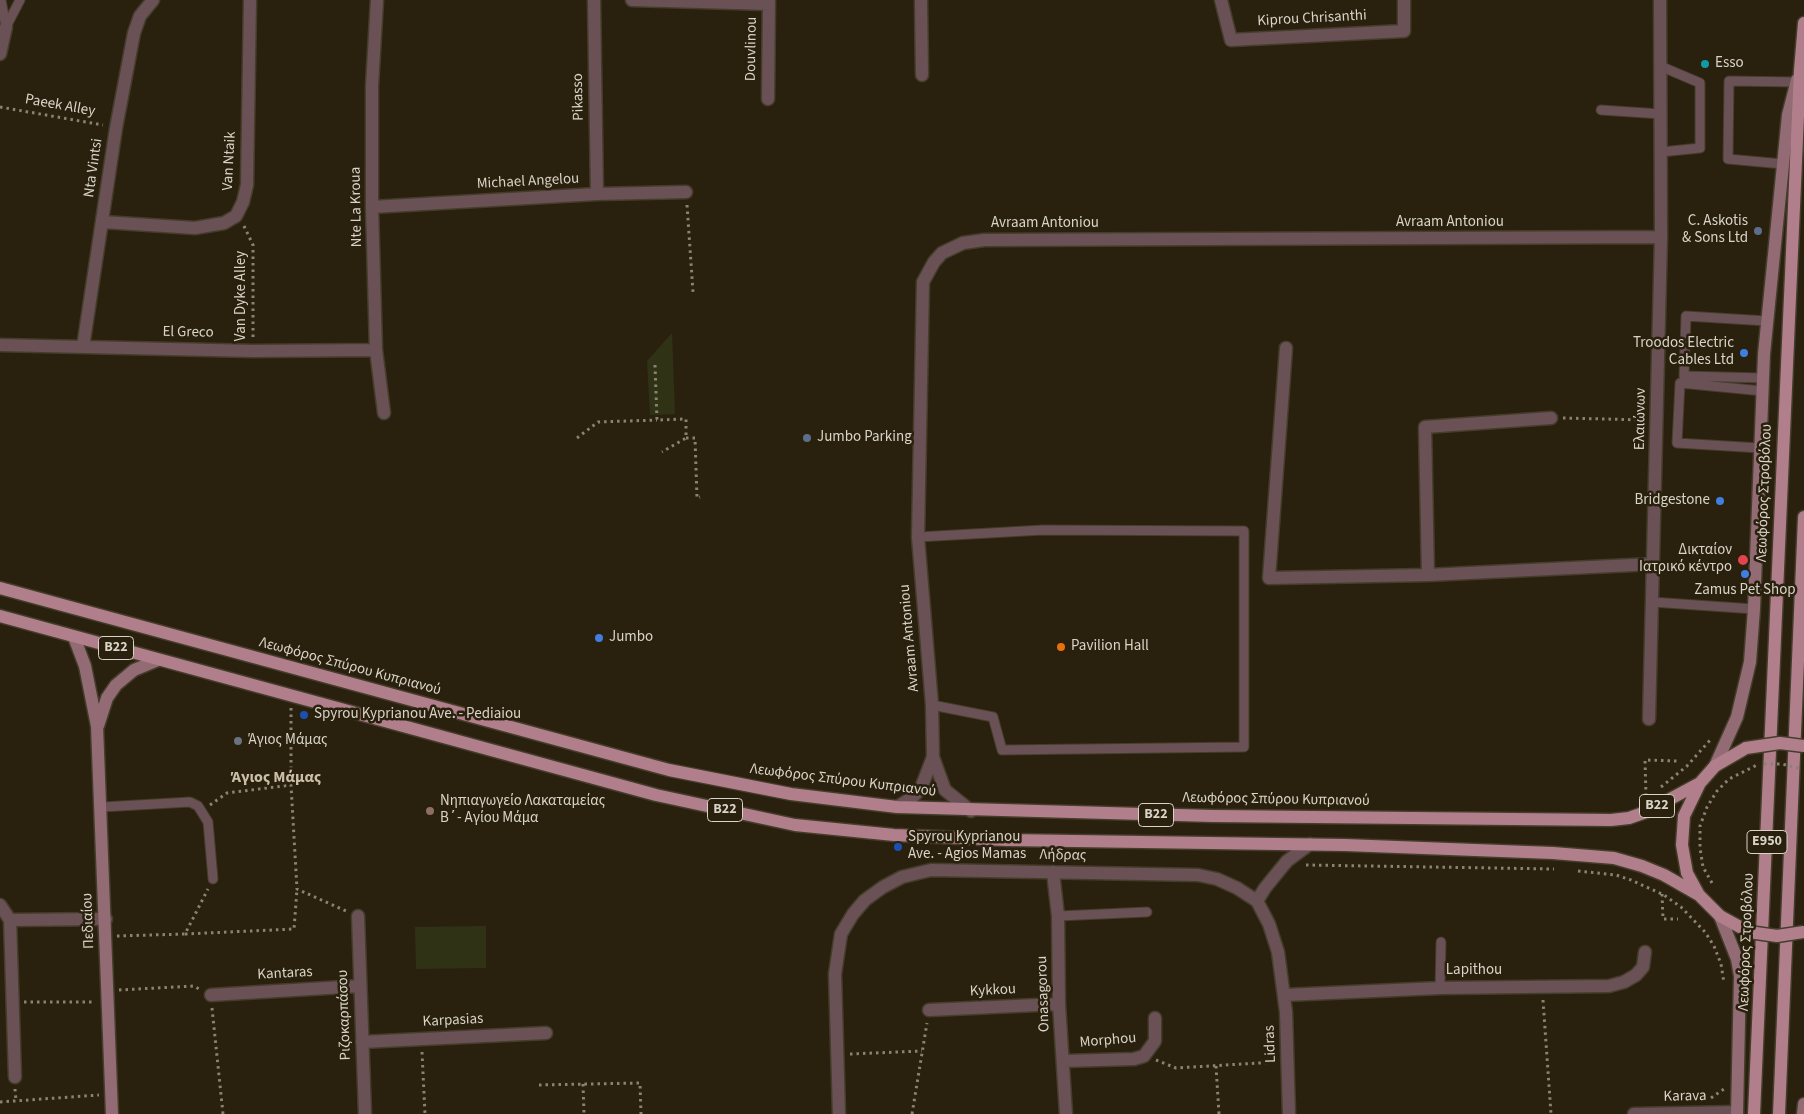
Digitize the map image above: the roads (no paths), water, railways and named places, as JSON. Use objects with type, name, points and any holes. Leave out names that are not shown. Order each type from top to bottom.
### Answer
[{"type":"main road","name":"Λεωφόρος Στροβόλου","points":[[1754,1114],[1798,76],[1804,23]]},
{"type":"main road","name":"E950","points":[[1715,766],[1732,734],[1745,690],[1754,609],[1767,321],[1788,115],[1798,76]]},
{"type":"main road","name":"E950","points":[[1779,1114],[1804,517]]},
{"type":"main road","name":"Λεωφόρος Σπύρου Κυπριανού","points":[[0,588],[669,770],[791,794],[897,807],[971,810],[1611,820],[1629,818],[1646,812],[1700,783]]},
{"type":"main road","name":"B22","points":[[0,616],[656,795],[795,825],[894,834],[1008,840],[1310,844],[1553,853],[1614,858],[1664,875],[1699,895]]},
{"type":"main road","name":"Πεδιαίου","points":[[74,637],[86,666],[97,726],[102,807],[112,1114]]},
{"type":"main road","points":[[97,726],[107,698],[116,685],[134,670],[158,660]]},
{"type":"main road","points":[[1804,746],[1780,743],[1746,748],[1715,766],[1700,783],[1689,802],[1684,816],[1682,844],[1687,873],[1699,895],[1720,916],[1749,932],[1777,936],[1804,932]]},
{"type":"main road","points":[[1720,916],[1737,959],[1740,976],[1737,1113]]},
{"type":"main road","points":[[1803,1114],[1804,1104]]},
{"type":"street","name":"Nta Vintsi","points":[[83,347],[116,128],[134,33],[140,16],[153,0]]},
{"type":"street","name":"Van Ntaik","points":[[103,222],[195,228],[224,223],[236,216],[248,185],[250,0]]},
{"type":"street","name":"Nte La Kroua","points":[[376,0],[372,86],[372,207],[376,350],[384,413]]},
{"type":"street","name":"Pikasso","points":[[594,0],[597,194]]},
{"type":"street","points":[[632,0],[769,2]]},
{"type":"street","points":[[921,0],[922,75]]},
{"type":"street","name":"Kiprou Chrisanthi","points":[[1221,0],[1231,40],[1404,31],[1404,0]]},
{"type":"street","name":"Ελαιώνων","points":[[1649,720],[1661,237],[1660,0]]},
{"type":"street","name":"Douvlinou","points":[[768,98],[769,2]]},
{"type":"street","points":[[0,54],[6,27]]},
{"type":"street","name":"Michael Angelou","points":[[372,207],[597,194],[686,192]]},
{"type":"street","name":"Avraam Antoniou","points":[[933,757],[932,705],[918,537],[923,282],[934,262],[951,247],[984,240],[1661,237]]},
{"type":"street","name":"El Greco","points":[[0,345],[253,351],[376,350]]},
{"type":"street","points":[[1286,348],[1269,578],[1428,575],[1653,564]]},
{"type":"street","points":[[1428,575],[1425,427],[1551,418]]},
{"type":"street","points":[[897,807],[913,797],[921,788],[933,757]]},
{"type":"street","points":[[933,757],[945,790],[971,810]]},
{"type":"street","points":[[1257,902],[1265,888],[1284,865],[1310,844]]},
{"type":"street","name":"Λήδρας","points":[[839,1114],[835,974],[837,950],[842,934],[853,914],[865,900],[902,877],[931,870],[1198,875],[1217,879],[1237,888],[1257,902],[1269,924],[1282,973]]},
{"type":"street","name":"Onasagorou","points":[[1053,872],[1058,916],[1059,1004],[1066,1114]]},
{"type":"street","points":[[0,905],[10,920],[15,1077]]},
{"type":"street","name":"Ριζοκαρπάσου","points":[[358,916],[365,1114]]},
{"type":"street","points":[[10,920],[106,919]]},
{"type":"street","name":"Lapithou","points":[[1285,995],[1440,988],[1609,986],[1624,982],[1636,975],[1643,967],[1646,952]]},
{"type":"street","name":"Lidras","points":[[1282,973],[1285,995],[1289,1114]]},
{"type":"street","name":"Kantaras","points":[[211,995],[360,986]]},
{"type":"street","name":"Kykkou","points":[[929,1010],[1059,1004]]},
{"type":"street","name":"Morphou","points":[[1064,1061],[1134,1059],[1144,1056],[1155,1041],[1155,1018]]},
{"type":"street","name":"Karpasias","points":[[362,1042],[546,1033]]},
{"type":"street","name":"Karava","points":[[1634,1114],[1737,1113]]},
{"type":"lane","points":[[1,0],[6,27]]},
{"type":"lane","points":[[6,27],[20,0]]},
{"type":"lane","points":[[1660,66],[1700,83],[1700,148],[1661,152]]},
{"type":"lane","points":[[1782,164],[1728,159],[1729,80],[1798,76]]},
{"type":"lane","points":[[1601,110],[1661,114]]},
{"type":"lane","points":[[1763,378],[1684,376],[1686,316],[1767,321]]},
{"type":"lane","points":[[1760,448],[1677,443],[1680,383],[1763,391]]},
{"type":"lane","points":[[918,537],[1042,530],[1244,531],[1244,747],[1002,750],[994,717],[932,705]]},
{"type":"lane","points":[[1652,602],[1754,609]]},
{"type":"lane","points":[[102,807],[190,802],[202,811],[208,822],[211,838],[213,880]]},
{"type":"lane","points":[[1058,916],[1147,912]]},
{"type":"lane","points":[[1440,988],[1441,942]]},
{"type":"place","name":"Esso","points":[[1705,64]]},
{"type":"place","name":"C. Askotis & Sons Ltd","points":[[1758,231]]},
{"type":"place","name":"Troodos Electric Cables Ltd","points":[[1744,353]]},
{"type":"place","name":"Jumbo Parking","points":[[807,438]]},
{"type":"place","name":"Bridgestone","points":[[1720,501]]},
{"type":"place","name":"Δικταίον Ιατρικό κέντρο","points":[[1743,560]]},
{"type":"place","name":"Zamus Pet Shop","points":[[1745,574]]},
{"type":"place","name":"Jumbo","points":[[599,638]]},
{"type":"place","name":"Pavilion Hall","points":[[1061,647]]},
{"type":"place","name":"Spyrou Kyprianou Ave. - Pediaiou","points":[[304,715]]},
{"type":"place","name":"Άγιος Μάμας","points":[[238,741]]},
{"type":"place","name":"Νηπιαγωγείο Λακαταμείας Β΄- Αγίου Μάμα","points":[[430,811]]},
{"type":"place","name":"Spyrou Kyprianou Ave. - Agios Mamas","points":[[898,847]]},
{"type":"district","name":"Άγιος Μάμας","points":[[276,778]]}]
